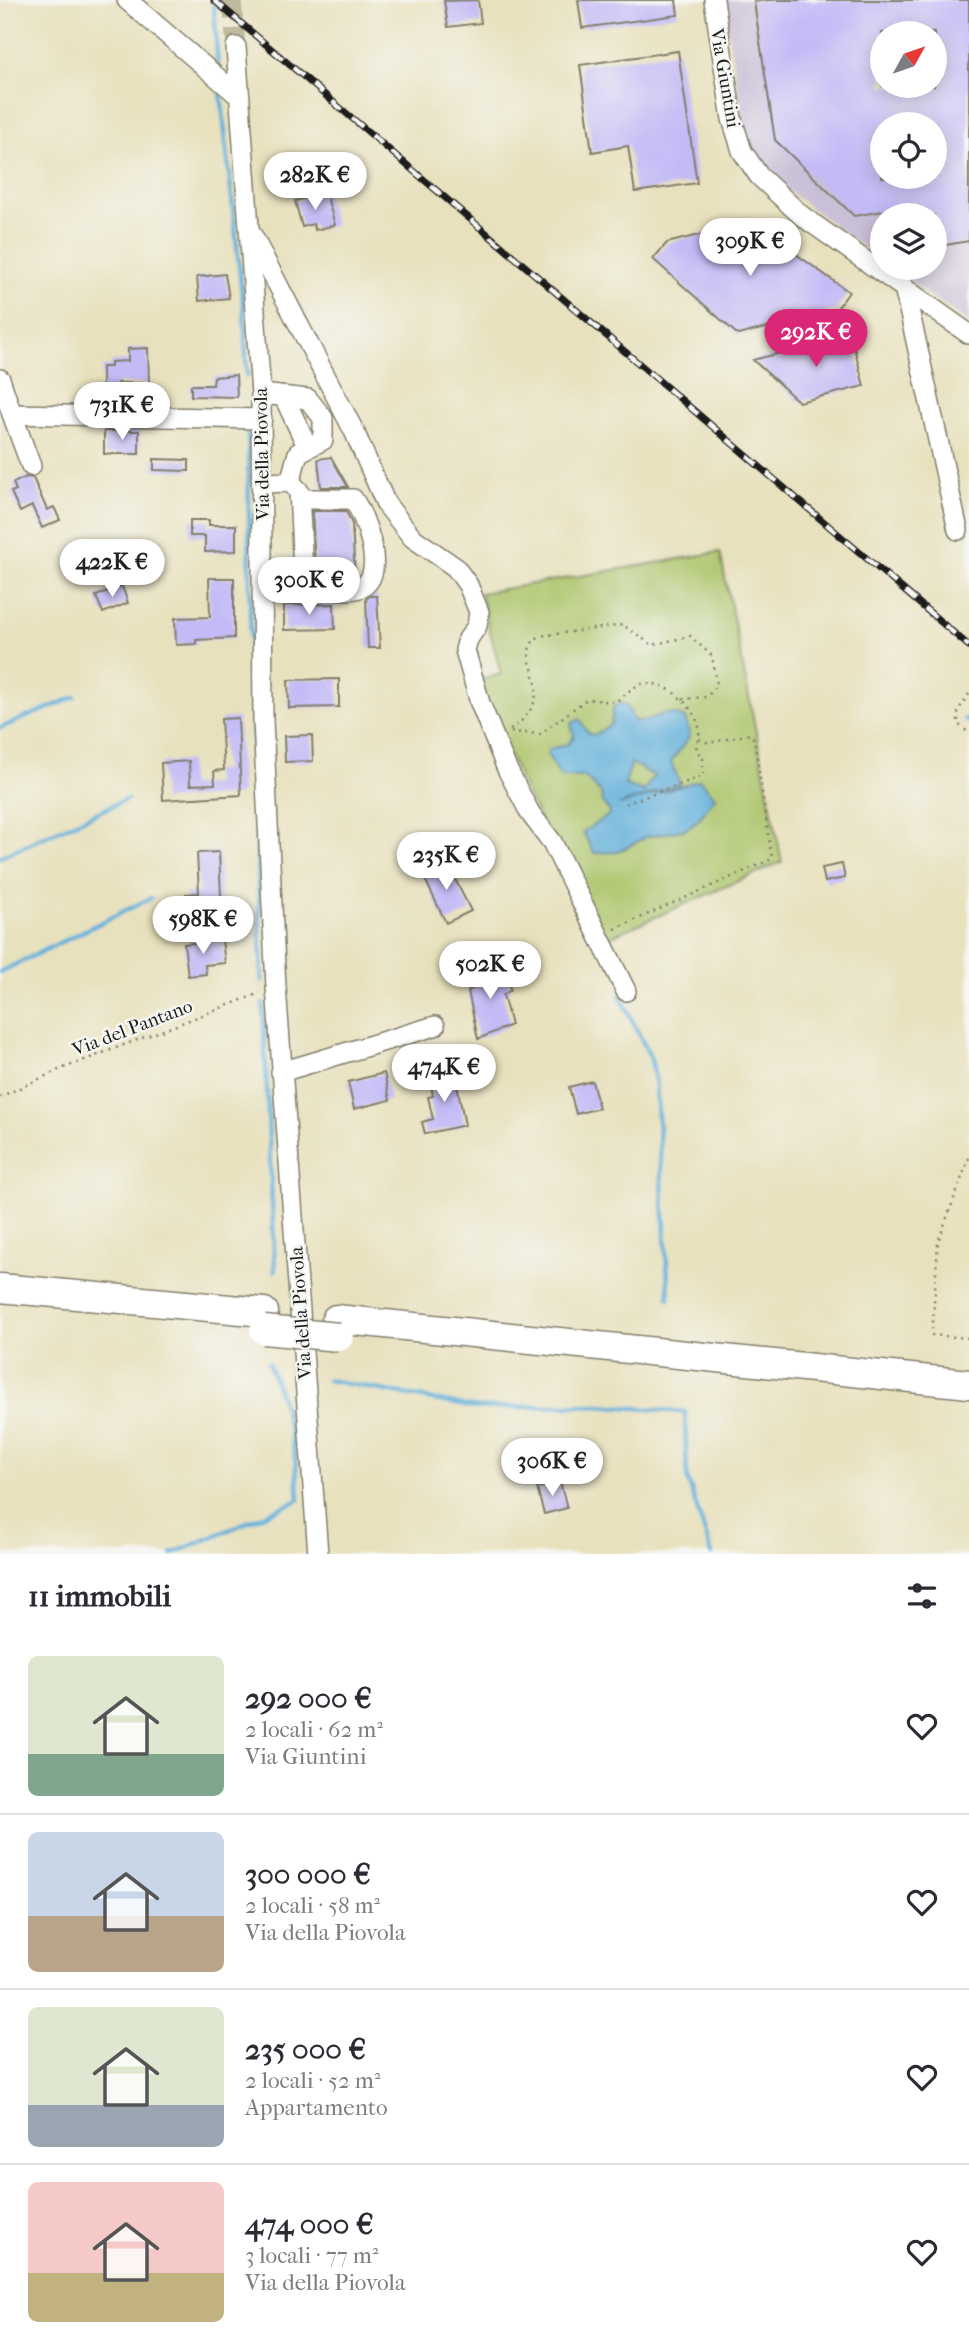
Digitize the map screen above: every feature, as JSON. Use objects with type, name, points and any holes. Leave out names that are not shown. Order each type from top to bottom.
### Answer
[{"type":"highway","points":[[0,1288],[969,1402]]},
{"type":"highway","points":[[0,1305],[264,1320]]},
{"type":"highway","points":[[337,1328],[969,1384]]},
{"type":"street","points":[[127,0],[240,97]]},
{"type":"street","name":"Via Giuntini","points":[[714,0],[732,119],[742,151],[750,165],[771,189],[802,216],[969,334]]},
{"type":"street","name":"Via della Piovola","points":[[236,47],[261,394],[263,721],[276,987],[318,1554]]},
{"type":"street","points":[[248,228],[354,431],[386,504],[413,538],[455,567],[468,585],[479,612],[477,626],[468,639],[465,650],[480,703],[507,769],[530,813],[552,842],[626,991]]},
{"type":"street","points":[[904,287],[958,530]]},
{"type":"street","points":[[0,379],[31,466]]},
{"type":"street","points":[[261,394],[308,399],[323,418],[323,440],[298,453],[295,491],[303,572],[299,577]]},
{"type":"street","points":[[12,414],[262,419]]},
{"type":"street","points":[[262,483],[295,491],[353,499],[370,533],[372,558],[371,577],[364,586],[356,589],[328,589],[323,576],[262,578]]},
{"type":"street","points":[[281,1072],[435,1026]]},
{"type":"path","points":[[622,805],[703,776],[703,759],[696,749],[699,727],[693,713],[681,699],[645,684],[614,702],[587,699],[540,734],[507,732],[524,720],[536,703],[538,686],[528,659],[528,649],[540,636],[623,625],[652,645],[690,636],[712,656],[717,684],[707,697],[681,699]]},
{"type":"path","points":[[969,694],[958,711],[958,724],[969,733]]},
{"type":"path","points":[[598,936],[772,859],[754,739],[750,734],[709,743],[699,739]]},
{"type":"path","points":[[644,791],[647,796]]},
{"type":"path","name":"Via del Pantano","points":[[0,1097],[61,1069],[276,987]]},
{"type":"path","points":[[969,1158],[938,1242],[932,1335],[969,1338]]},
{"type":"shaded area","points":[[722,0],[969,0],[969,323],[908,280],[947,280],[947,203],[870,203],[870,252],[782,186],[760,161],[747,140]]},
{"type":"green space","points":[[720,552],[782,862],[607,938],[529,799],[476,681],[501,674],[480,593]]},
{"type":"water","points":[[620,703],[626,705],[634,721],[648,720],[664,714],[677,715],[685,718],[690,736],[671,762],[680,784],[619,805],[700,780],[715,797],[699,819],[686,829],[646,837],[618,852],[594,853],[583,832],[609,815],[601,793],[585,777],[561,777],[547,754],[549,749],[568,744],[574,736],[571,724],[579,719],[588,733],[595,735],[611,724],[613,708]],"holes":[[[631,763],[654,776],[644,791],[625,785]]]},
{"type":"building","points":[[478,0],[481,23],[448,27],[444,1]]},
{"type":"building","points":[[578,0],[676,0],[678,15],[582,28]]},
{"type":"building","points":[[969,0],[969,241],[947,245],[947,203],[870,203],[870,213],[854,216],[775,140],[754,2]]},
{"type":"building","points":[[678,51],[697,183],[635,192],[628,146],[592,152],[580,65]]},
{"type":"building","points":[[326,193],[335,225],[315,230],[313,224],[302,227],[295,201]]},
{"type":"building","points":[[751,222],[849,292],[836,310],[738,335],[653,259],[667,243]]},
{"type":"building","points":[[225,274],[229,298],[199,301],[197,277]]},
{"type":"building","points":[[851,335],[864,386],[799,402],[753,360]]},
{"type":"building","points":[[148,348],[149,383],[117,383],[117,390],[102,390],[102,367],[111,367],[111,362],[128,361],[128,349]]},
{"type":"building","points":[[236,375],[237,397],[191,396],[191,385],[213,385],[214,377]]},
{"type":"building","points":[[104,431],[139,431],[139,454],[104,454]]},
{"type":"building","points":[[331,457],[348,487],[321,487],[318,459]]},
{"type":"building","points":[[154,459],[189,460],[189,471],[154,470]]},
{"type":"building","points":[[26,477],[33,478],[47,510],[54,507],[60,520],[42,528],[32,506],[20,512],[11,492],[16,490],[13,483]]},
{"type":"building","points":[[312,511],[346,511],[352,524],[355,577],[337,577],[329,565],[315,564]]},
{"type":"building","points":[[190,520],[209,520],[209,525],[236,525],[236,551],[205,552],[205,536],[190,536]]},
{"type":"building","points":[[209,578],[234,578],[234,638],[196,640],[196,644],[176,645],[175,618],[210,617]]},
{"type":"building","points":[[122,586],[128,603],[103,613],[96,596]]},
{"type":"building","points":[[377,596],[380,648],[368,648],[366,599]]},
{"type":"building","points":[[334,604],[335,629],[284,630],[284,605]]},
{"type":"building","points":[[339,679],[339,707],[289,708],[288,680]]},
{"type":"building","points":[[238,718],[241,795],[163,800],[161,763],[189,761],[190,785],[215,784],[214,771],[224,770],[221,719]]},
{"type":"building","points":[[312,735],[313,761],[285,762],[284,736]]},
{"type":"building","points":[[219,852],[222,920],[183,922],[182,901],[187,901],[186,894],[199,893],[197,853]]},
{"type":"building","points":[[446,861],[471,911],[446,923],[422,873]]},
{"type":"building","points":[[842,864],[845,878],[825,882],[822,868]]},
{"type":"building","points":[[222,940],[225,963],[205,965],[206,974],[188,976],[184,944]]},
{"type":"building","points":[[494,958],[511,990],[503,995],[511,1025],[478,1039],[468,991],[488,981],[481,964]]},
{"type":"building","points":[[454,1070],[465,1125],[425,1134],[422,1122],[433,1119],[428,1097],[433,1096],[429,1075]]},
{"type":"building","points":[[384,1073],[390,1100],[354,1109],[348,1082]]},
{"type":"building","points":[[592,1081],[599,1108],[576,1114],[569,1087]]},
{"type":"building","points":[[560,1482],[567,1508],[544,1514],[537,1488]]},
{"type":"waterway","points":[[214,4],[218,70]]},
{"type":"waterway","points":[[221,94],[244,313],[247,376]]},
{"type":"waterway","points":[[248,427],[251,679],[262,981]]},
{"type":"waterway","points":[[0,728],[75,697]]},
{"type":"waterway","points":[[965,719],[969,722]]},
{"type":"waterway","points":[[0,857],[127,799]]},
{"type":"waterway","points":[[0,972],[151,898]]},
{"type":"waterway","points":[[620,995],[651,1059],[656,1084],[669,1298]]},
{"type":"waterway","points":[[263,1003],[275,1271]]},
{"type":"waterway","points":[[172,1554],[299,1500],[290,1430],[268,1363]]},
{"type":"waterway","points":[[328,1380],[476,1408],[598,1405],[685,1412],[687,1478],[712,1554]]},
{"type":"tunnel","points":[[232,0],[236,47]]},
{"type":"railway","points":[[214,0],[969,646]]}]
